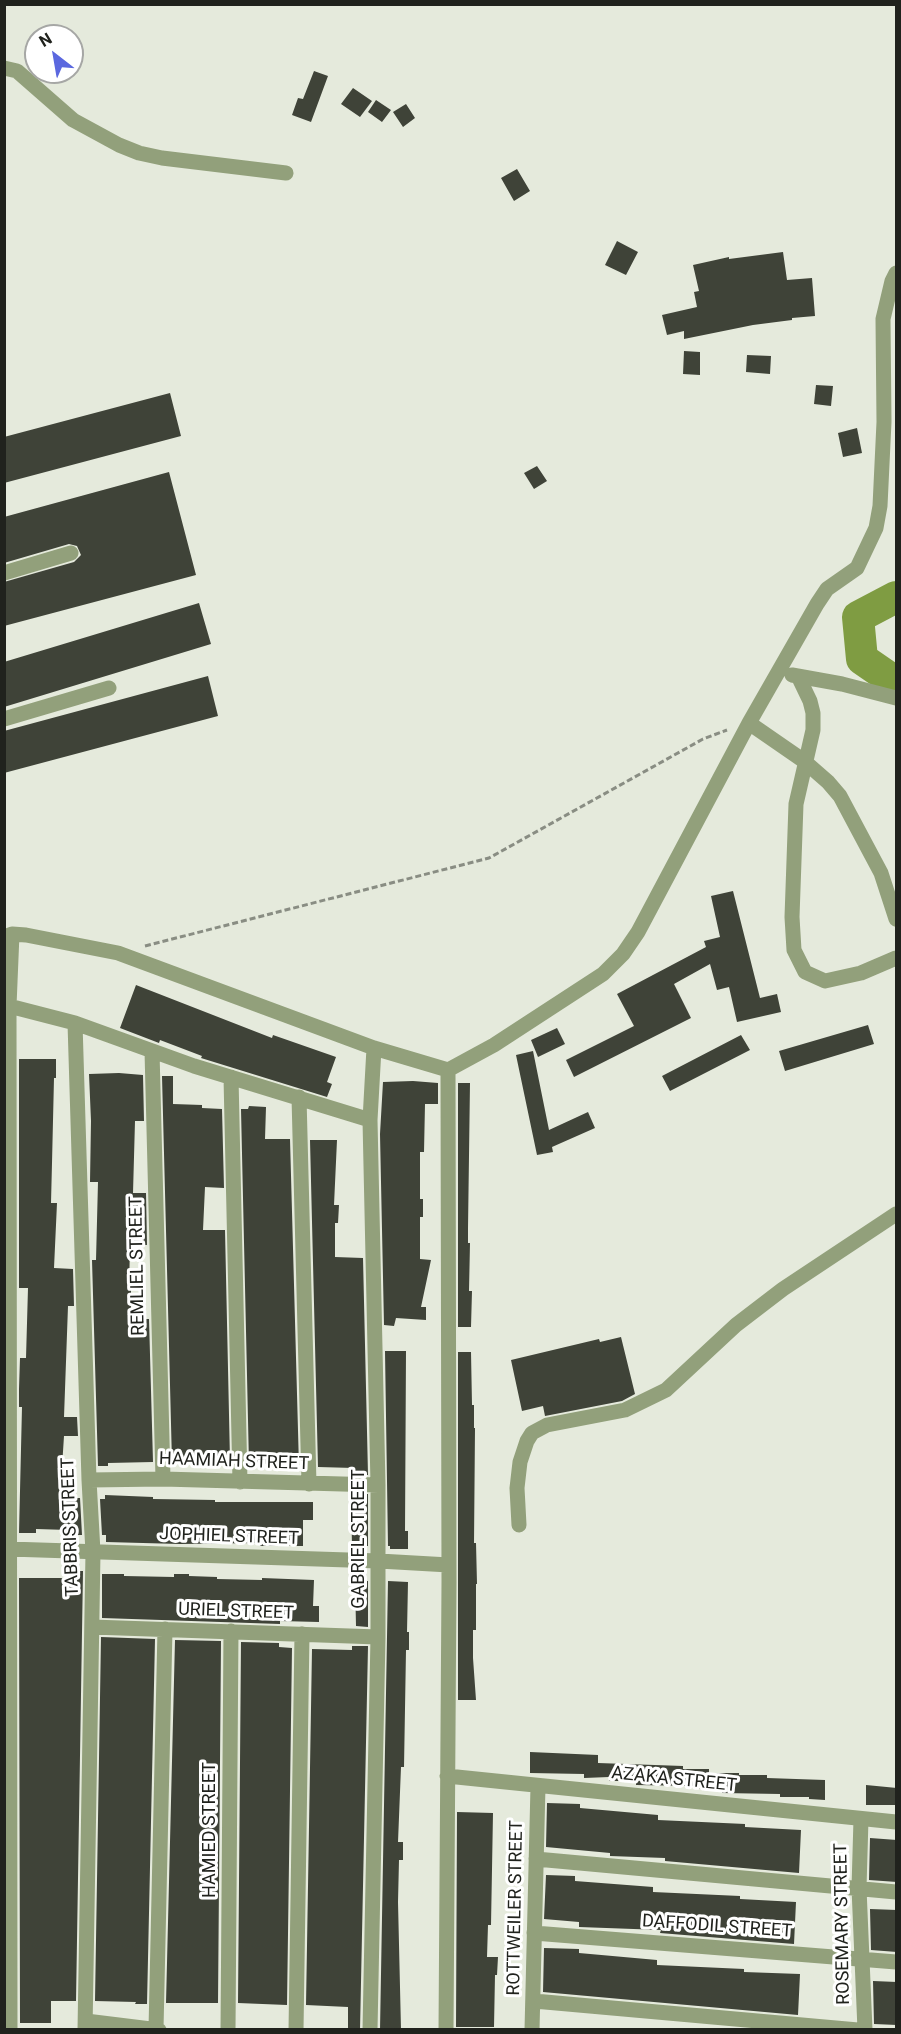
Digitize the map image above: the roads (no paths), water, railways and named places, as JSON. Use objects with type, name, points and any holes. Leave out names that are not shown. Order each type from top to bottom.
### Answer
[{"type":"street","points":[[4,68],[17,71],[73,120],[139,153],[286,173]]},
{"type":"street","points":[[10,2030],[6,1336],[8,935],[26,935],[118,953],[374,1048],[448,1070],[494,1045],[603,974],[623,954],[644,922],[749,723],[817,604],[827,589],[857,568],[876,528],[880,506],[885,422],[883,319],[892,281],[897,273]]},
{"type":"street","points":[[4,573],[71,553]]},
{"type":"street","points":[[777,674],[842,684],[897,698]]},
{"type":"street","points":[[798,676],[810,700],[813,730],[804,761],[796,804],[792,917],[794,951],[805,972],[825,981],[861,973],[897,958]]},
{"type":"street","points":[[4,718],[109,688]]},
{"type":"street","points":[[749,723],[804,761],[828,782],[851,813],[881,873],[897,919]]},
{"type":"street","points":[[9,1006],[75,1023],[231,1077],[370,1120]]},
{"type":"street","name":"TABBRIS STREET","points":[[75,1023],[93,1552],[86,2025]]},
{"type":"street","name":"GABRIEL STREET","points":[[370,2030],[379,1561],[370,1120],[374,1048]]},
{"type":"street","name":"REMLIEL STREET","points":[[152,1051],[163,1479]]},
{"type":"street","points":[[446,2030],[449,1565],[448,1070]]},
{"type":"street","points":[[231,1077],[240,1482]]},
{"type":"street","points":[[299,1097],[309,1484]]},
{"type":"street","points":[[519,1525],[517,1488],[520,1462],[532,1433],[547,1425],[625,1410],[666,1390],[736,1325],[783,1289],[897,1214]]},
{"type":"street","name":"HAAMIAH STREET","points":[[89,1480],[163,1479],[378,1485]]},
{"type":"street","name":"JOPHIEL STREET","points":[[9,1549],[449,1565]]},
{"type":"street","name":"URIEL STREET","points":[[92,1627],[378,1637]]},
{"type":"street","points":[[86,2025],[158,2029],[165,1629]]},
{"type":"street","name":"HAMIED STREET","points":[[228,2030],[231,1631]]},
{"type":"street","points":[[296,2030],[302,1634]]},
{"type":"street","name":"AZAKA STREET","points":[[447,1776],[897,1822]]},
{"type":"street","name":"ROTTWEILER STREET","points":[[532,2030],[538,1786]]},
{"type":"street","name":"ROSEMARY STREET","points":[[861,1819],[859,1888],[865,2030]]},
{"type":"street","points":[[536,1859],[897,1892]]},
{"type":"street","name":"DAFFODIL STREET","points":[[534,1933],[897,1962]]},
{"type":"street","points":[[534,2001],[858,2030]]},
{"type":"waterway","points":[[896,597],[858,617],[862,659],[891,679],[896,679]]}]
